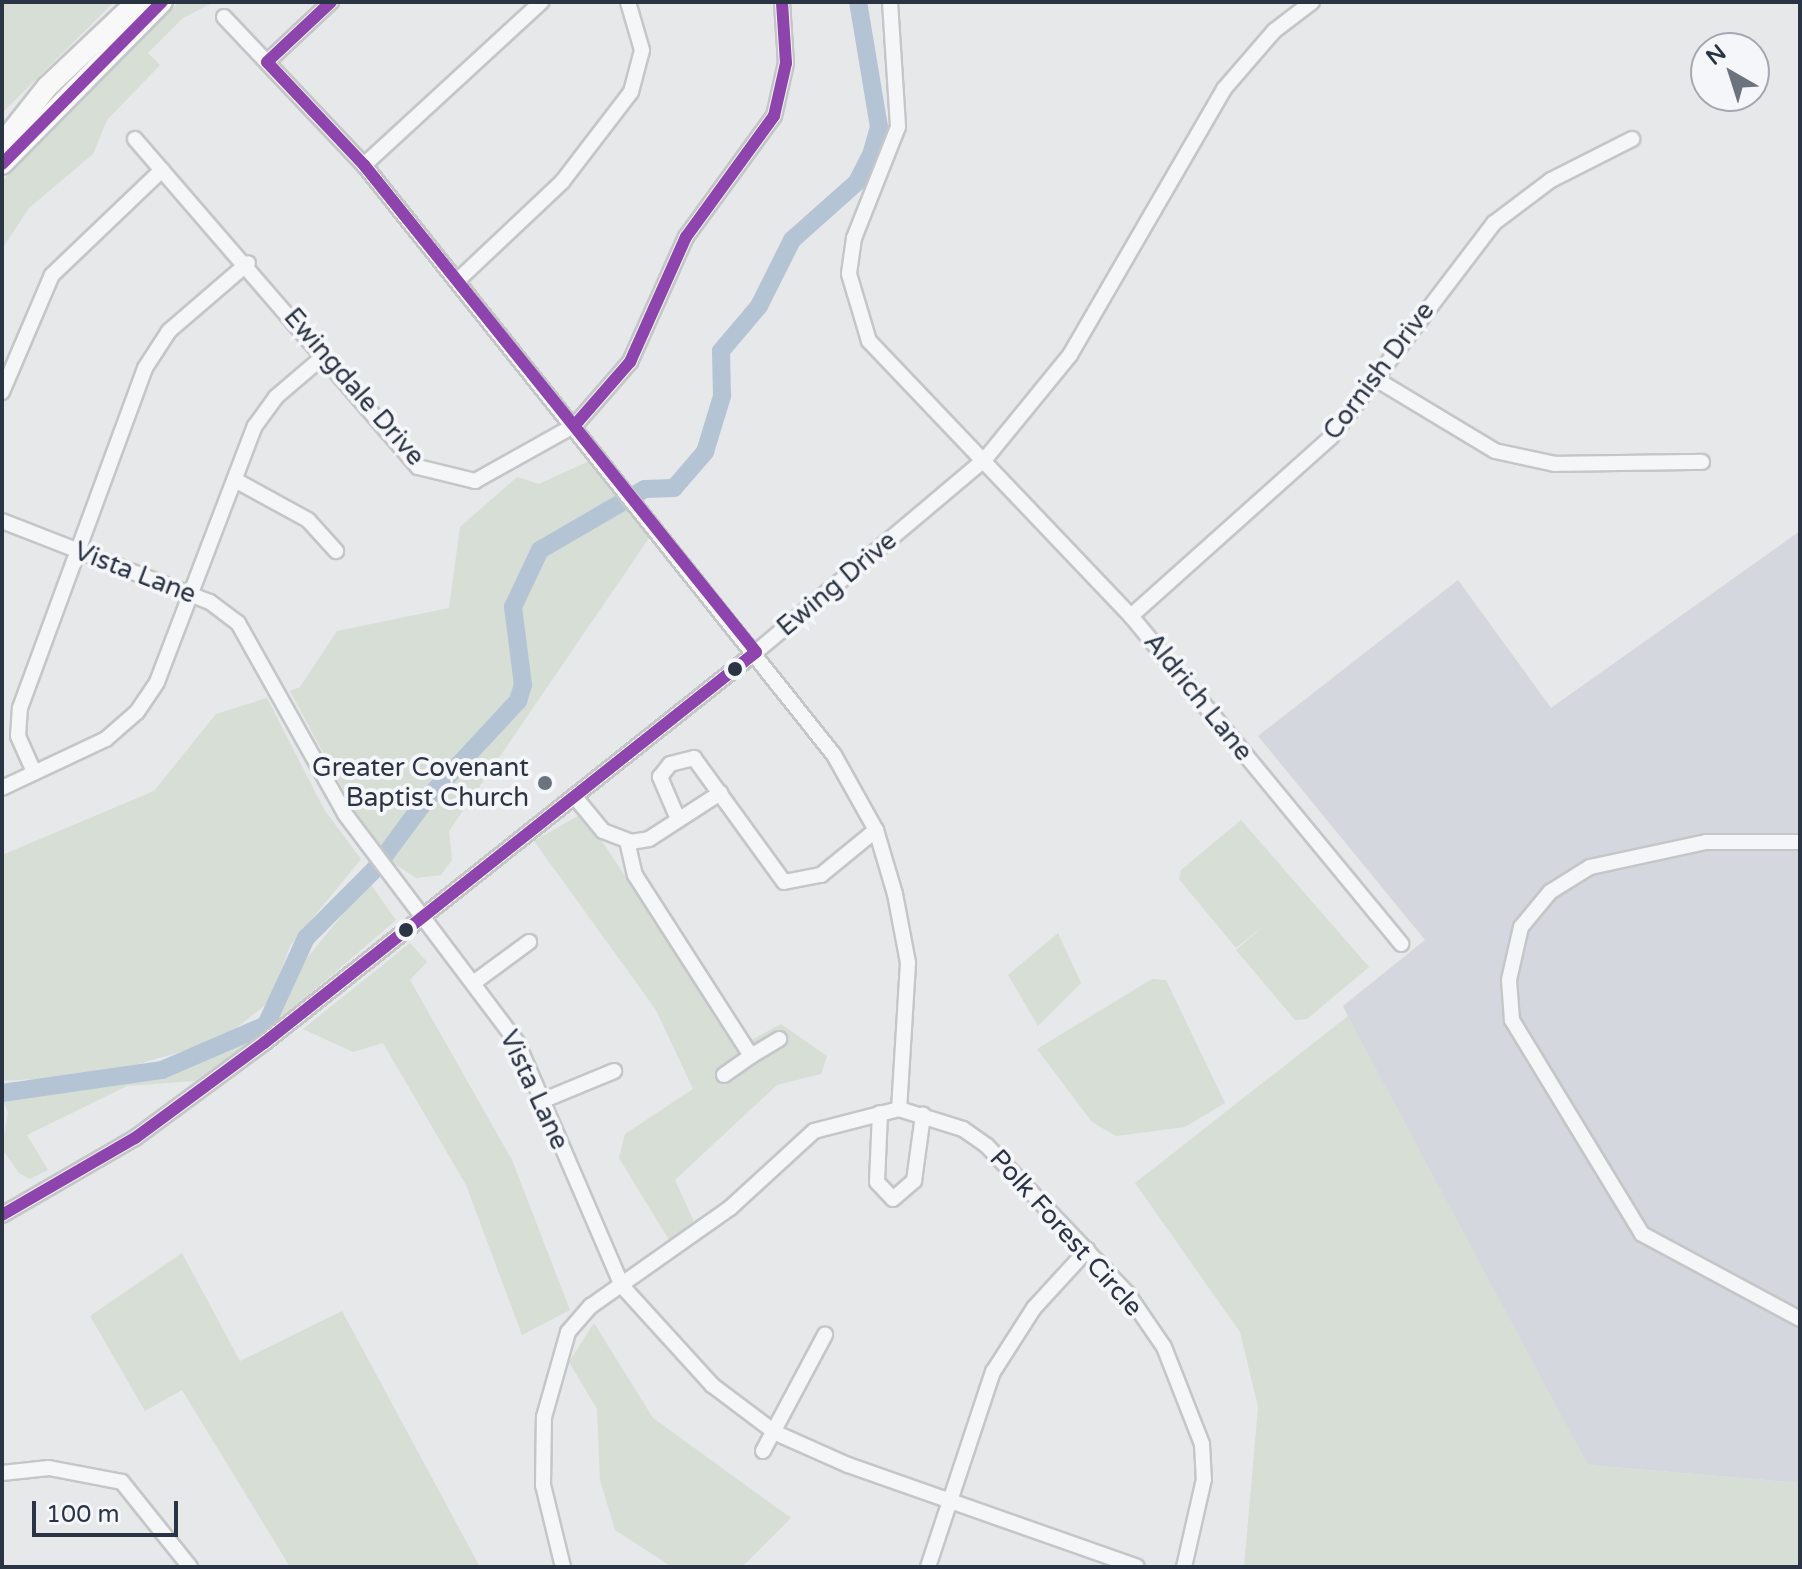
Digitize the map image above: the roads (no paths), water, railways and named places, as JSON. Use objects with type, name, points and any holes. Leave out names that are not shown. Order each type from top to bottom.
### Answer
[{"type":"highway","points":[[2,144],[47,87],[137,2]]},
{"type":"highway","points":[[2,164],[162,2]]},
{"type":"street","points":[[267,62],[331,2]]},
{"type":"street","points":[[364,165],[541,2]]},
{"type":"street","points":[[458,280],[562,182],[631,92],[642,50],[628,2]]},
{"type":"street","name":"Ewingdale Drive","points":[[135,139],[248,263],[418,467],[447,480],[475,481],[575,425],[630,362],[686,237],[774,116],[786,63],[782,2]]},
{"type":"street","name":"Aldrich Lane","points":[[890,2],[898,127],[854,238],[855,301],[882,360],[986,458],[1131,616],[1401,944]]},
{"type":"street","name":"Ewing Drive","points":[[2,1215],[135,1138],[575,797],[756,652],[986,458],[1070,355],[1224,89],[1274,31],[1312,2]]},
{"type":"street","points":[[224,17],[364,165],[618,478],[834,755],[876,830],[908,963],[899,1109]]},
{"type":"street","name":"Cornish Drive","points":[[1131,616],[1285,483],[1374,378],[1494,223],[1551,180],[1632,139]]},
{"type":"street","points":[[2,392],[52,275],[162,170]]},
{"type":"street","points":[[34,772],[18,736],[20,708],[81,552],[145,368],[169,331],[248,263]]},
{"type":"street","points":[[2,788],[106,739],[137,712],[192,595],[255,426],[276,397],[324,356]]},
{"type":"street","points":[[1374,378],[1495,451],[1555,464],[1702,462]]},
{"type":"street","points":[[235,480],[308,520],[336,551]]},
{"type":"street","name":"Vista Lane","points":[[2,521],[192,595],[238,623],[297,731],[373,852],[476,981],[544,1100],[622,1286],[712,1385],[776,1433],[945,1502],[1137,1567]]},
{"type":"street","points":[[678,819],[660,786],[670,764],[694,758],[784,882],[821,875],[876,830]]},
{"type":"street","points":[[575,797],[603,831],[627,841],[649,839],[720,793]]},
{"type":"street","points":[[627,841],[635,875],[751,1056]]},
{"type":"street","points":[[1800,842],[1706,842],[1590,867],[1550,892],[1521,927],[1509,980],[1512,1020],[1642,1234],[1800,1319]]},
{"type":"street","points":[[476,981],[529,942]]},
{"type":"street","points":[[724,1075],[779,1039]]},
{"type":"street","points":[[544,1100],[614,1071]]},
{"type":"street","name":"Polk Forest Circle","points":[[622,1286],[830,1124],[899,1109],[923,1115],[987,1146],[1087,1250],[1164,1347],[1202,1444],[1204,1479],[1184,1567]]},
{"type":"street","points":[[880,1113],[877,1182],[893,1199],[914,1181],[923,1115]]},
{"type":"street","points":[[928,1567],[945,1502],[1008,1346],[1087,1250]]},
{"type":"street","points":[[563,1567],[543,1485],[550,1377],[577,1319],[622,1286]]},
{"type":"street","points":[[763,1451],[776,1433],[825,1335]]},
{"type":"street","points":[[2,1473],[49,1468],[122,1482],[190,1567]]},
{"type":"waterway","points":[[2,1093],[162,1070],[266,1025],[306,938],[374,870],[425,801],[518,701],[523,685],[513,607],[540,550],[645,489],[674,488],[705,452],[722,396],[721,351],[759,306],[792,240],[857,182],[871,155],[879,127],[858,2]]},
{"type":"place","name":"Greater Covenant Baptist Church","points":[[545,783]]}]
